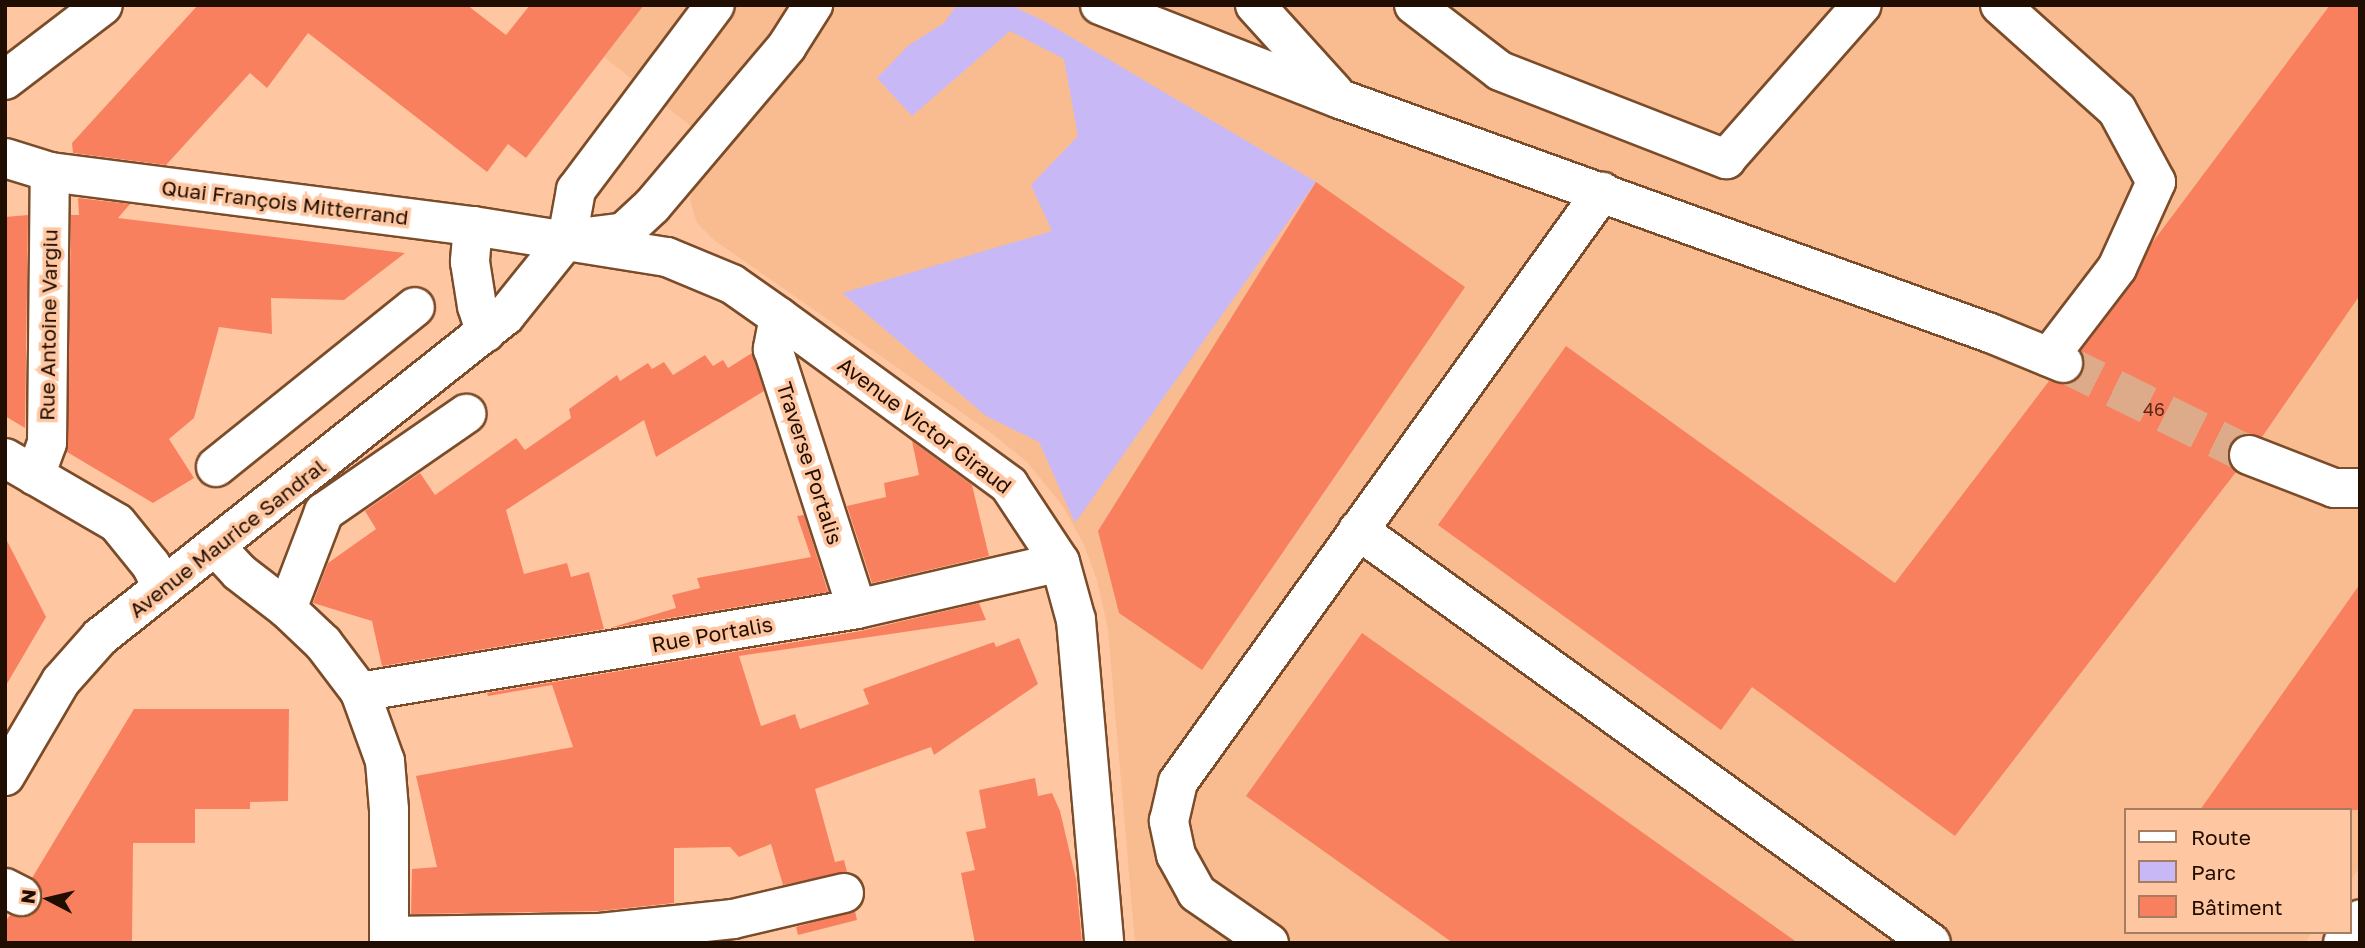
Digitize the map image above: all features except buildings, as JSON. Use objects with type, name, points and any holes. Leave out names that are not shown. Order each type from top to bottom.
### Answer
[{"type":"street","points":[[5,80],[103,5]]},
{"type":"street","points":[[715,5],[576,190],[567,239],[624,232],[652,206],[787,46],[813,5]]},
{"type":"street","points":[[1100,5],[1340,99],[1602,192],[2056,360],[2116,268],[2156,182],[2117,110],[2000,5]]},
{"type":"street","points":[[1255,5],[1340,99]]},
{"type":"street","points":[[1414,5],[1500,71],[1726,159],[1862,5]]},
{"type":"street","name":"Quai François Mitterrand","points":[[5,158],[50,172],[567,239]]},
{"type":"street","name":"Rue Antoine Vargiu","points":[[20,467],[47,443],[50,172]]},
{"type":"street","points":[[1269,943],[1197,893],[1176,855],[1169,821],[1178,782],[1602,192]]},
{"type":"street","points":[[473,226],[470,262],[477,306],[486,333]]},
{"type":"street","name":"Avenue Victor Giraud","points":[[567,239],[667,257],[698,267],[732,284],[1009,485],[1060,562],[1076,620],[1104,943]]},
{"type":"street","name":"Avenue Maurice Sandral","points":[[5,776],[61,681],[100,637],[486,333],[505,316],[567,239]]},
{"type":"street","points":[[216,467],[415,307]]},
{"type":"street","name":"Traverse Portalis","points":[[779,317],[773,349],[857,609]]},
{"type":"street","points":[[300,402],[335,453]]},
{"type":"street","points":[[287,609],[324,512],[466,414]]},
{"type":"street","points":[[2249,455],[2334,488],[2360,488]]},
{"type":"street","points":[[20,467],[117,523],[151,565],[162,587]]},
{"type":"street","points":[[1358,530],[1931,943]]},
{"type":"street","points":[[215,546],[239,572],[287,609],[323,643],[360,692],[385,761],[389,810],[389,940],[600,933],[733,919],[844,893]]},
{"type":"street","name":"Rue Portalis","points":[[360,692],[857,609],[1060,562]]},
{"type":"shaded area","points":[[644,5],[2360,5],[2360,867],[2351,879],[2351,808],[2124,808],[2124,934],[2311,934],[2305,943],[1135,943],[1108,630],[1097,580],[1083,543],[1062,505],[1027,462],[991,433],[714,240],[697,223],[690,200],[697,173],[712,143],[604,57]]},
{"type":"green space","points":[[957,5],[1010,5],[1042,20],[1316,182],[1075,523],[1039,442],[986,416],[842,293],[1052,231],[1031,185],[1078,136],[1064,59],[1010,31],[912,116],[877,78],[909,45],[944,23]]},
{"type":"tunnel","points":[[2063,363],[2249,455]]}]
